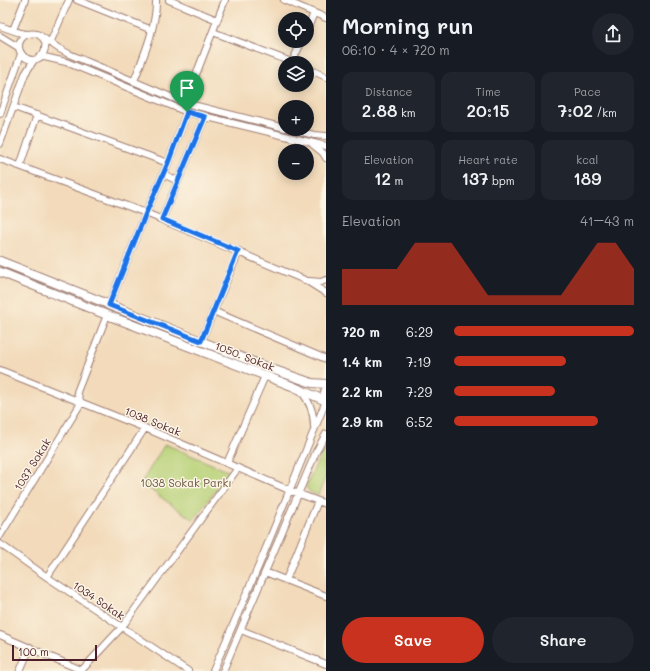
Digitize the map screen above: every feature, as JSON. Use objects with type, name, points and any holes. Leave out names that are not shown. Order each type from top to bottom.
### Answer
[{"type":"street","points":[[13,30],[26,0]]},
{"type":"street","points":[[50,43],[69,0]]},
{"type":"street","points":[[78,0],[152,30]]},
{"type":"street","points":[[134,81],[152,30],[157,8],[156,0]]},
{"type":"street","points":[[169,0],[217,20]]},
{"type":"street","points":[[185,103],[225,0]]},
{"type":"street","points":[[284,0],[312,12]]},
{"type":"street","points":[[314,13],[326,18]]},
{"type":"street","points":[[0,26],[27,34],[35,33],[69,54],[185,103],[278,126]]},
{"type":"street","points":[[213,32],[278,57]]},
{"type":"street","points":[[0,114],[20,51],[20,39],[27,34]]},
{"type":"street","points":[[0,144],[25,74],[34,60],[44,51],[45,42],[39,35]]},
{"type":"street","points":[[0,36],[20,51],[25,58],[34,60]]},
{"type":"street","points":[[40,56],[66,62],[187,112],[326,146]]},
{"type":"street","points":[[314,71],[326,77]]},
{"type":"street","points":[[14,107],[168,163]]},
{"type":"street","points":[[109,305],[168,163],[187,112]]},
{"type":"street","points":[[20,166],[37,115]]},
{"type":"street","points":[[162,219],[205,117]]},
{"type":"street","points":[[314,135],[326,136]]},
{"type":"street","points":[[305,140],[316,146],[326,158]]},
{"type":"street","points":[[0,159],[162,219],[307,281],[326,293]]},
{"type":"street","points":[[163,174],[178,181]]},
{"type":"street","points":[[201,341],[238,251]]},
{"type":"street","name":"1050. Sokak","points":[[0,261],[300,379],[312,383],[326,384]]},
{"type":"street","name":"1050. Sokak","points":[[0,272],[265,376],[326,402]]},
{"type":"street","points":[[307,281],[321,282],[326,280]]},
{"type":"street","points":[[213,311],[326,359]]},
{"type":"street","points":[[82,403],[77,392],[107,315]]},
{"type":"street","name":"1038 Sokak","points":[[0,370],[145,428],[289,490],[326,504]]},
{"type":"street","points":[[227,463],[265,376]]},
{"type":"street","points":[[213,671],[315,431],[326,402],[324,396],[326,389]]},
{"type":"street","points":[[300,390],[310,406],[315,431]]},
{"type":"street","name":"1037 Sokak","points":[[0,536],[82,403]]},
{"type":"street","points":[[47,577],[145,428]]},
{"type":"street","points":[[223,671],[298,493],[316,452],[326,434]]},
{"type":"street","points":[[0,635],[81,670],[122,627],[238,468]]},
{"type":"street","points":[[286,580],[318,501]]},
{"type":"street","name":"1034 Sokak","points":[[0,544],[188,671]]},
{"type":"street","points":[[265,572],[326,596]]},
{"type":"street","points":[[241,630],[326,664]]},
{"type":"street","points":[[20,671],[30,647]]},
{"type":"green space","name":"1038 Sokak Parkı","points":[[165,444],[230,472],[193,520],[141,483]]},
{"type":"green space","points":[[326,446],[326,476],[318,495],[310,492],[306,487],[321,453]]},
{"type":"route","points":[[187,112],[205,117],[162,219],[238,251],[201,341],[109,305],[168,163],[187,112]]}]
